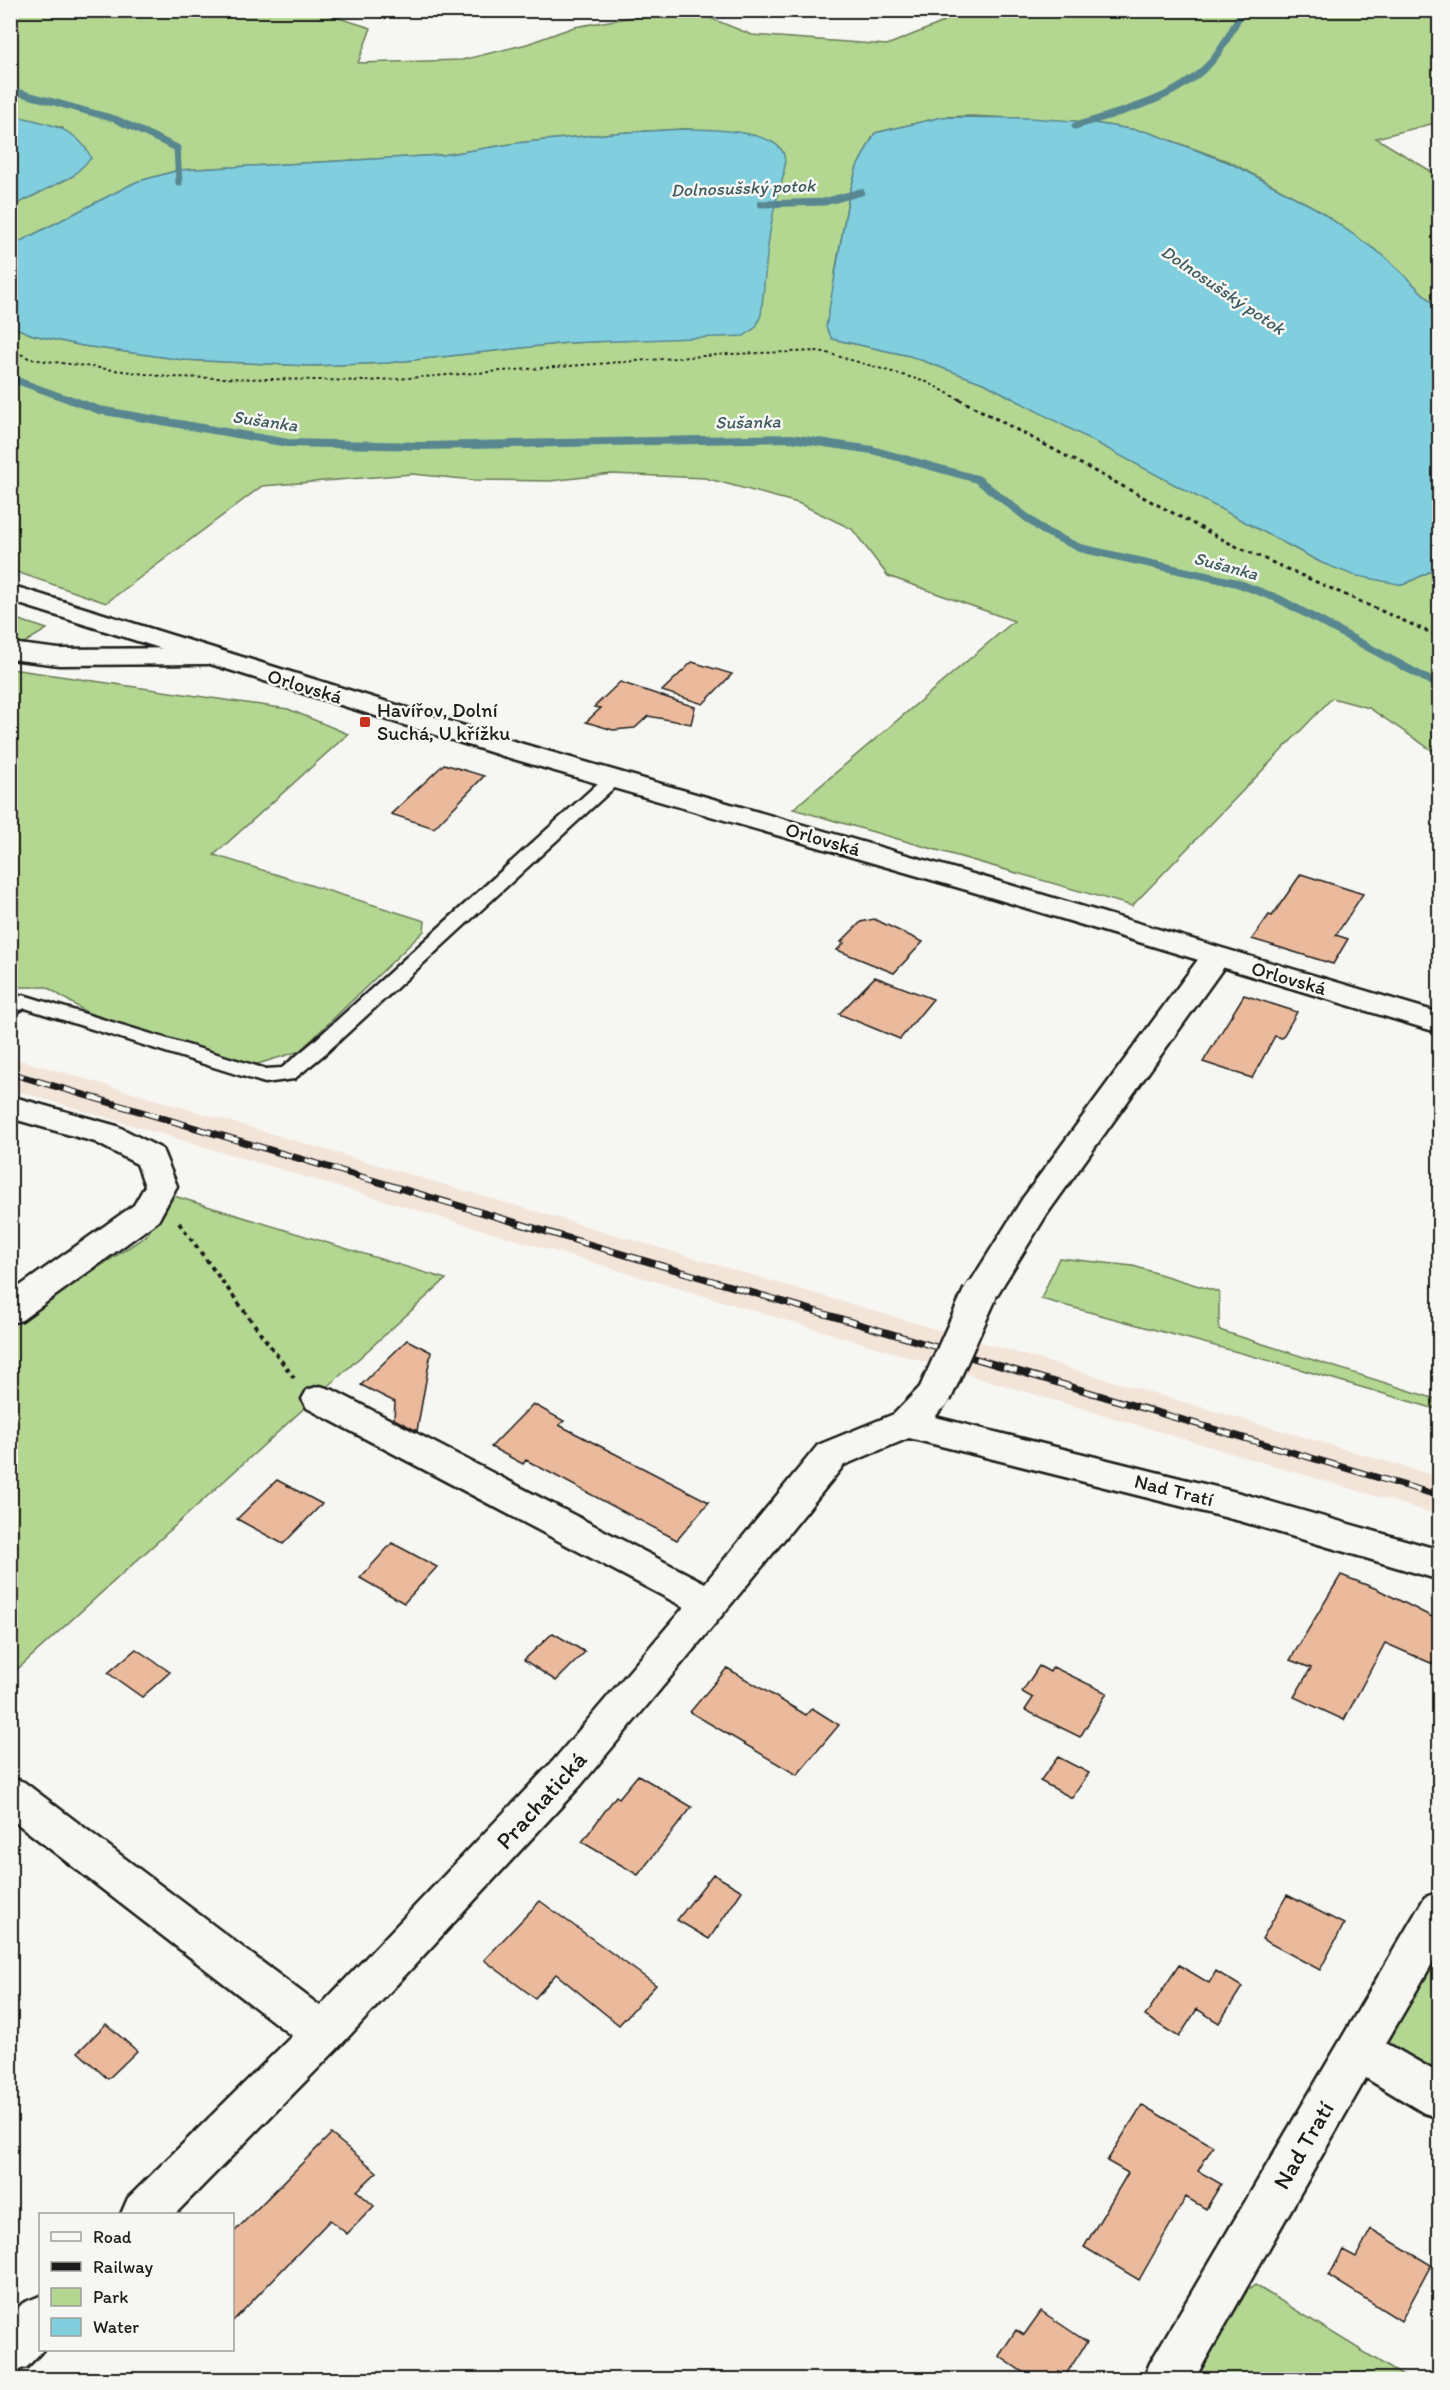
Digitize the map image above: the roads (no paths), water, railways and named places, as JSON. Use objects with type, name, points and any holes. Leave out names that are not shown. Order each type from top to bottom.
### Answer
[{"type":"street","name":"Orlovská","points":[[10,593],[207,656],[613,779],[980,885],[1440,1023]]},
{"type":"street","name":"Orlovská","points":[[10,651],[59,657],[207,656]]},
{"type":"street","name":"Prachatická","points":[[145,2213],[323,2034],[567,1773],[831,1455],[907,1424],[934,1394],[980,1294],[1035,1206],[1216,957]]},
{"type":"street","points":[[10,1107],[106,1134],[150,1157],[161,1185],[146,1213],[10,1311]]},
{"type":"street","points":[[320,1399],[710,1603]]},
{"type":"street","name":"Nad Tratí","points":[[907,1424],[1240,1507],[1440,1565]]},
{"type":"street","points":[[10,1794],[323,2034]]},
{"type":"street","name":"Nad Tratí","points":[[1167,2379],[1440,1910]]},
{"type":"street","points":[[1358,2050],[1440,2098]]},
{"type":"street","points":[[10,2350],[39,2320]]},
{"type":"lane","points":[[10,1009],[23,1001],[265,1076],[287,1074],[320,1047],[613,779]]},
{"type":"water","points":[[11,115],[46,123],[68,132],[85,147],[91,158],[73,176],[11,207]]},
{"type":"water","points":[[942,117],[1029,118],[1088,122],[1148,132],[1230,163],[1315,208],[1384,256],[1439,309],[1439,567],[1403,585],[1353,575],[1322,563],[986,384],[910,356],[832,339],[826,327],[849,195],[857,167],[875,133]]},
{"type":"water","points":[[684,129],[750,134],[773,143],[783,153],[784,171],[770,233],[761,315],[756,327],[744,336],[567,343],[387,363],[311,366],[184,360],[83,346],[33,335],[11,326],[11,246],[136,182],[179,170],[443,155],[517,143],[614,133]]},
{"type":"waterway","points":[[1075,126],[1130,109],[1182,86],[1217,55],[1243,10]]},
{"type":"waterway","name":"Dolnosušský potok","points":[[10,90],[115,119],[177,148],[179,183]]},
{"type":"waterway","name":"Dolnosušský potok","points":[[761,204],[824,202],[861,192]]},
{"type":"waterway","name":"Sušanka","points":[[10,378],[73,401]]},
{"type":"waterway","name":"Sušanka","points":[[69,399],[99,410],[288,443],[424,446],[791,438],[872,450],[977,479],[1044,531],[1080,548],[1237,583],[1279,599],[1440,686]]},
{"type":"railway","points":[[10,1073],[1440,1496]]},
{"type":"place","name":"Havířov, Dolní Suchá, U křížku","points":[[365,722]]}]
